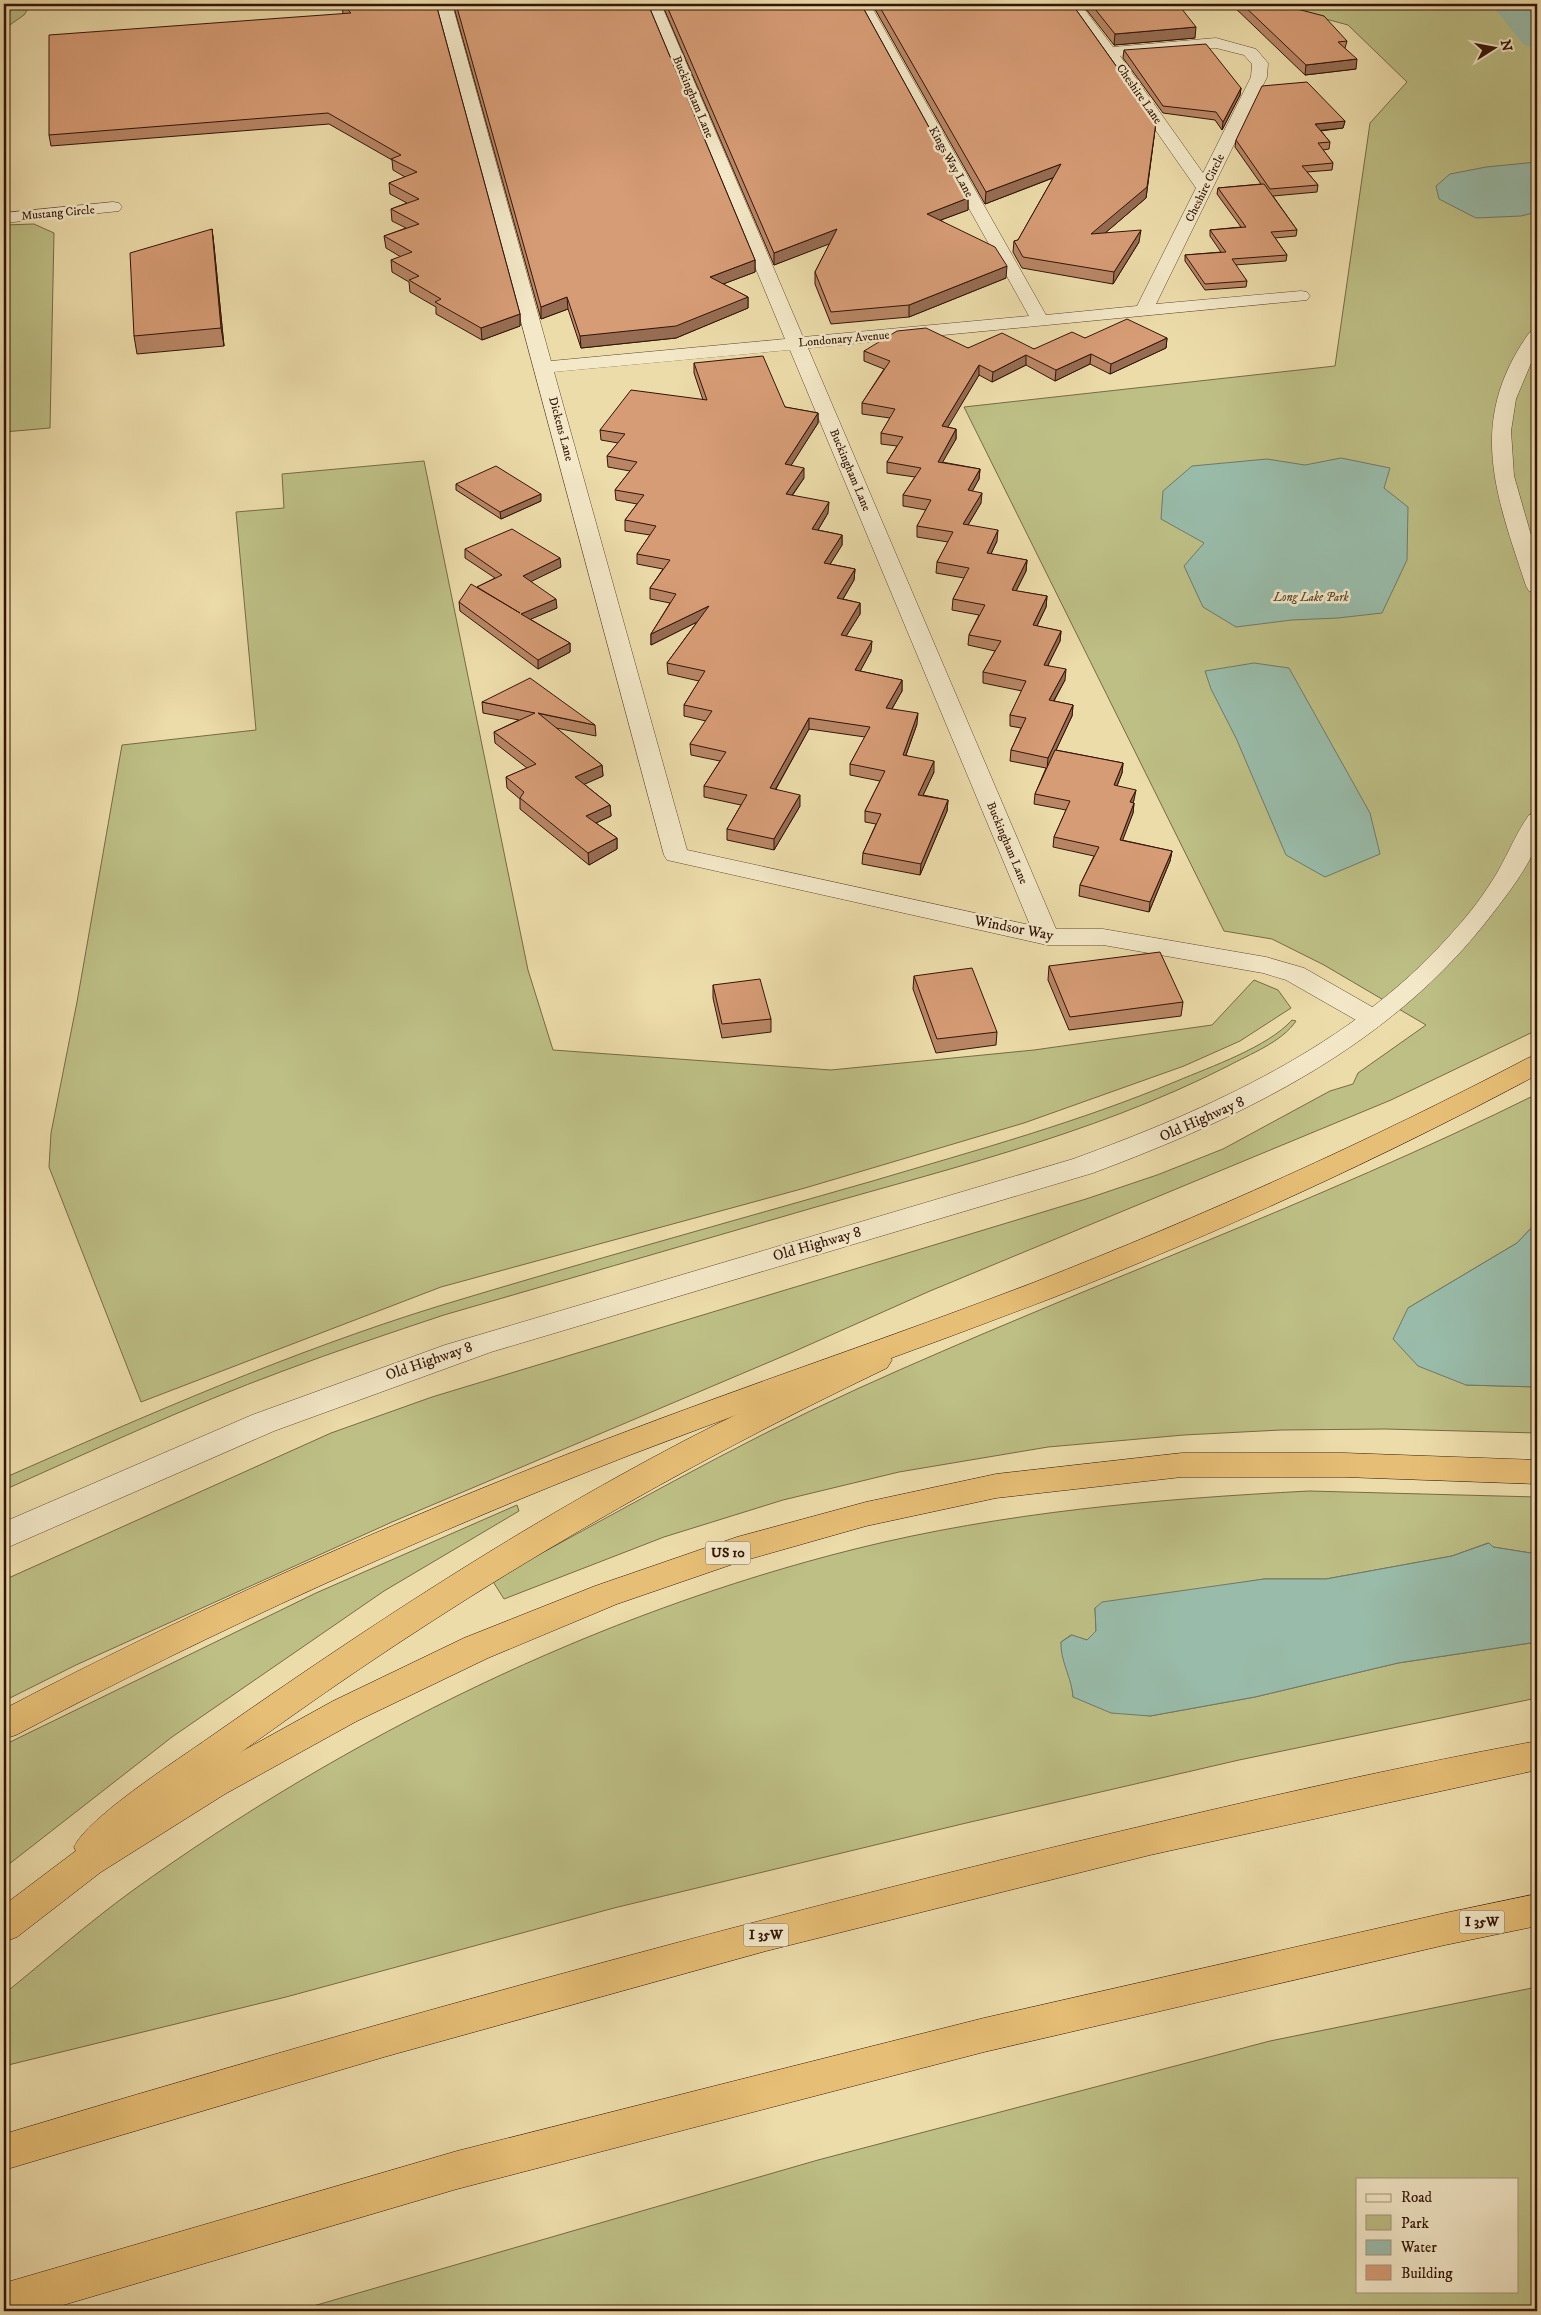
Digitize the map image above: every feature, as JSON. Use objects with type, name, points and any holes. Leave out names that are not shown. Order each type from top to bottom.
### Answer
[{"type":"highway","points":[[4,1925],[97,1841],[182,1776],[336,1666],[486,1569],[632,1484],[776,1408],[879,1359],[1302,1181],[1458,1106],[1537,1064]]},
{"type":"highway","points":[[4,1725],[68,1690],[180,1636],[402,1534],[617,1448],[1056,1284]]},
{"type":"highway","name":"US 10","points":[[4,1925],[90,1861],[213,1784],[345,1711],[484,1644],[606,1594],[736,1550],[866,1514],[996,1486],[1182,1465],[1344,1465],[1537,1472]]},
{"type":"highway","name":"I 35W","points":[[4,2152],[445,2021],[729,1945],[966,1884],[1215,1825],[1537,1755]]},
{"type":"highway","name":"I 35W","points":[[4,2303],[467,2167],[984,2035],[1445,1929],[1537,1910]]},
{"type":"street","name":"Dickens Lane","points":[[444,4],[676,855]]},
{"type":"street","name":"Buckingham Lane","points":[[653,4],[1047,937]]},
{"type":"street","name":"Kings Way Lane","points":[[862,4],[1040,320]]},
{"type":"street","name":"Cheshire Lane","points":[[1070,4],[1077,9],[1109,52],[1205,188]]},
{"type":"street","name":"Cheshire Circle","points":[[1109,52],[1216,43],[1250,52],[1260,63],[1259,77],[1144,311]]},
{"type":"street","name":"Mustang Circle","points":[[4,218],[113,208]]},
{"type":"street","points":[[1144,311],[1300,296]]},
{"type":"street","name":"Londonary Avenue","points":[[544,367],[1144,311]]},
{"type":"street","points":[[1537,336],[1524,358],[1504,408],[1501,439],[1503,470],[1507,488],[1537,586]]},
{"type":"street","name":"Old Highway 8","points":[[4,1536],[262,1423],[404,1369],[484,1343],[1083,1166],[1182,1130],[1265,1089],[1307,1064],[1414,986],[1452,949],[1511,874],[1537,820]]},
{"type":"street","name":"Windsor Way","points":[[676,855],[1047,937],[1103,937],[1266,965],[1295,974],[1372,1018]]},
{"type":"green space","points":[[4,4],[31,4],[24,15],[4,29]]},
{"type":"green space","name":"Long Lake Park","points":[[1270,4],[1537,4],[1537,1030],[1391,1100],[930,1291],[793,1352],[392,1522],[76,1665],[4,1701],[4,1580],[331,1433],[432,1397],[1086,1199],[1157,1175],[1223,1149],[1330,1091],[1353,1084],[1358,1073],[1426,1025],[1324,965],[1272,939],[1224,931],[964,407],[1335,366],[1370,123],[1407,82],[1348,25]]},
{"type":"green space","points":[[34,224],[54,233],[50,428],[4,432],[4,225]]},
{"type":"green space","points":[[424,461],[528,970],[553,1050],[831,1070],[1034,1050],[1212,1025],[1254,980],[1278,990],[1291,1008],[1240,1041],[1184,1066],[1024,1123],[805,1188],[441,1287],[141,1402],[49,1167],[51,1133],[77,1002],[122,745],[256,730],[236,512],[284,508],[282,474]]},
{"type":"green space","points":[[1292,1020],[1296,1021],[1283,1035],[1265,1047],[1175,1091],[1121,1113],[1066,1133],[954,1168],[444,1315],[248,1384],[142,1428],[4,1490],[4,1478],[165,1408],[328,1343],[439,1306],[876,1180],[1103,1110],[1238,1055],[1269,1039]]},
{"type":"green space","points":[[1537,1094],[1537,1222],[1517,1243],[1408,1308],[1466,1385],[1537,1387],[1537,1433],[1385,1429],[1281,1430],[1184,1435],[1048,1447],[899,1472],[783,1500],[664,1537],[504,1599],[492,1580],[718,1457],[857,1389],[1027,1315],[1284,1209],[1453,1134]]},
{"type":"green space","points":[[1309,1491],[1537,1497],[1537,1554],[1493,1547],[1488,1543],[1452,1556],[1326,1579],[1264,1579],[1095,1608],[1096,1631],[1087,1640],[1071,1635],[1061,1642],[1070,1676],[1073,1697],[1150,1716],[1255,1697],[1398,1663],[1537,1642],[1537,1698],[1239,1760],[962,1824],[614,1908],[286,1997],[4,2066],[4,1994],[132,1891],[215,1834],[300,1781],[388,1731],[478,1686],[570,1645],[663,1608],[758,1576],[855,1549],[911,1536],[967,1525],[1080,1509],[1194,1498]]},
{"type":"green space","points":[[517,1505],[519,1511],[384,1591],[172,1737],[4,1868],[4,1745],[316,1593]]},
{"type":"green space","points":[[1537,1987],[1537,2311],[296,2311],[818,2160],[1270,2041]]},
{"type":"water","points":[[1537,162],[1537,212],[1521,216],[1476,218],[1439,199],[1436,186],[1450,174],[1486,167]]},
{"type":"water","points":[[1341,458],[1390,468],[1384,488],[1408,507],[1407,560],[1382,613],[1338,618],[1292,620],[1236,627],[1203,607],[1184,566],[1204,543],[1161,519],[1163,491],[1192,466],[1267,459],[1305,465]]},
{"type":"water","points":[[1254,663],[1289,668],[1370,813],[1380,854],[1325,877],[1286,855],[1236,738],[1211,689],[1205,671]]},
{"type":"water","points":[[1537,1222],[1537,1387],[1466,1385],[1418,1366],[1393,1339],[1408,1308],[1517,1243]]},
{"type":"water","points":[[1489,1543],[1493,1547],[1537,1554],[1537,1642],[1398,1663],[1255,1697],[1150,1716],[1111,1713],[1073,1697],[1071,1683],[1062,1656],[1061,1642],[1072,1635],[1087,1640],[1096,1631],[1095,1608],[1102,1602],[1264,1579],[1326,1579],[1452,1556]]},
{"type":"building","points":[[342,4],[436,4],[520,314],[481,328],[435,302],[441,299],[409,280],[419,276],[391,260],[412,252],[384,236],[419,224],[391,209],[419,199],[389,183],[417,172],[391,159],[401,155],[328,113],[49,135],[49,35],[351,13]]},
{"type":"building","points":[[456,4],[648,4],[755,260],[710,277],[748,297],[676,326],[580,336],[567,297],[541,307]]},
{"type":"building","points":[[666,4],[861,4],[968,198],[927,214],[995,247],[1007,266],[909,305],[831,312],[815,272],[837,229],[774,253]]},
{"type":"building","points":[[878,4],[1072,4],[1156,122],[1147,187],[1091,234],[1141,230],[1114,272],[1023,257],[1014,241],[1018,240],[1061,164],[986,192]]},
{"type":"building","points":[[1091,4],[1178,4],[1196,27],[1115,34]]},
{"type":"building","points":[[1242,4],[1278,4],[1324,16],[1347,41],[1338,42],[1357,59],[1306,65]]},
{"type":"building","points":[[1206,44],[1241,88],[1223,122],[1216,112],[1163,106],[1124,50]]},
{"type":"building","points":[[1307,82],[1345,121],[1315,124],[1330,142],[1318,143],[1333,163],[1302,166],[1318,185],[1270,189],[1236,140],[1262,86]]},
{"type":"building","points":[[1264,184],[1297,230],[1271,232],[1287,255],[1232,259],[1247,281],[1205,284],[1185,255],[1226,252],[1210,230],[1246,227],[1218,188]]},
{"type":"building","points":[[212,229],[221,328],[134,336],[130,253]]},
{"type":"building","points":[[1127,319],[1167,338],[1111,364],[1091,354],[1056,370],[1026,355],[993,372],[979,365],[942,426],[956,429],[938,462],[980,469],[968,490],[982,493],[963,524],[998,530],[987,553],[1027,560],[1012,590],[1047,596],[1033,625],[1061,631],[1044,665],[1066,669],[1049,700],[1073,705],[1048,758],[1011,750],[1026,718],[1010,715],[1026,681],[983,672],[1001,641],[969,635],[985,605],[953,599],[969,568],[937,562],[953,532],[917,526],[931,500],[903,495],[921,468],[887,462],[903,437],[881,433],[895,409],[862,403],[890,361],[864,351],[897,331],[926,328],[968,348],[1002,333],[1034,349],[1072,332],[1085,338]]},
{"type":"building","points":[[763,356],[785,407],[818,413],[785,464],[804,468],[786,494],[829,502],[812,529],[842,535],[824,563],[855,569],[837,598],[860,603],[841,635],[872,641],[855,670],[902,680],[886,708],[918,713],[903,755],[934,761],[918,795],[948,800],[921,864],[863,853],[881,814],[865,811],[885,771],[850,764],[870,727],[809,718],[770,788],[800,795],[774,839],[727,829],[747,795],[704,786],[726,752],[690,744],[712,711],[684,705],[705,671],[667,663],[709,606],[651,634],[676,594],[650,588],[670,560],[637,554],[656,526],[625,520],[644,495],[615,490],[637,462],[607,456],[625,434],[600,430],[631,390],[707,400],[694,363]]},
{"type":"building","points":[[496,466],[541,494],[500,512],[456,484]]},
{"type":"building","points":[[512,529],[560,558],[523,576],[556,599],[521,614],[570,643],[538,660],[459,602],[471,584],[520,613],[477,587],[502,575],[465,549]]},
{"type":"building","points":[[530,678],[595,725],[538,713],[602,765],[575,777],[610,805],[586,816],[617,838],[588,853],[520,798],[524,792],[506,777],[536,764],[494,732],[535,713],[482,702]]},
{"type":"building","points":[[1055,750],[1123,763],[1114,785],[1136,790],[1130,802],[1134,803],[1120,840],[1172,851],[1150,902],[1080,885],[1099,847],[1054,837],[1070,801],[1035,794]]},
{"type":"building","points":[[1160,952],[1183,1002],[1070,1017],[1049,966]]},
{"type":"building","points":[[972,968],[997,1032],[937,1039],[914,976]]},
{"type":"building","points":[[760,979],[771,1019],[722,1024],[713,985]]},
{"type":"waterway","points":[[1510,4],[1537,37]]}]
